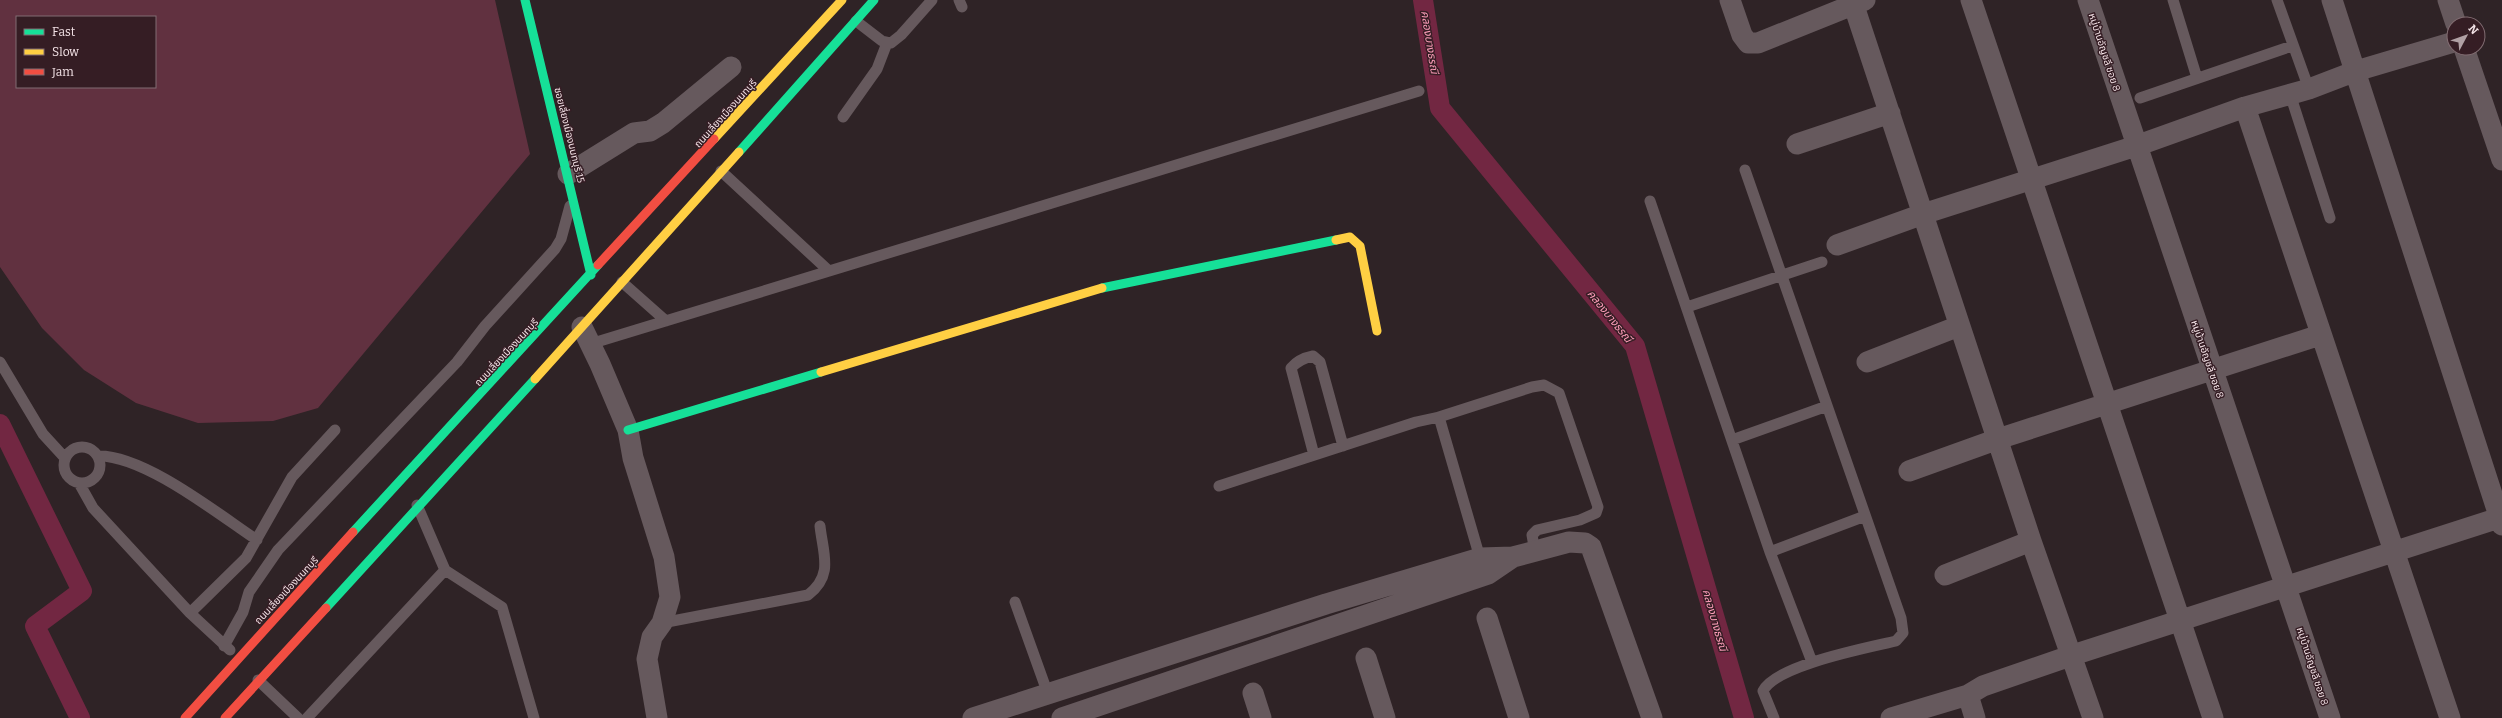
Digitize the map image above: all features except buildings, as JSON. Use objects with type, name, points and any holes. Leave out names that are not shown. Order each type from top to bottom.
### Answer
[{"type":"main road","name":"ซอยเลี่ยงเมืองนนทบุรี 15","points":[[525,0],[568,174],[591,275]]},
{"type":"main road","name":"ถนนเลี่ยงเมืองนนทบุรี","points":[[185,718],[238,657],[591,275],[842,0]]},
{"type":"main road","points":[[225,718],[418,505],[586,336],[622,282],[874,0]]},
{"type":"main road","points":[[628,430],[1098,289],[1350,237],[1360,246],[1377,331]]},
{"type":"street","points":[[1730,0],[1742,35],[1748,43],[1758,43],[1857,1],[1890,113],[1959,326],[2031,541],[2073,655],[2093,718]]},
{"type":"street","points":[[1971,0],[2106,405],[2181,620],[2213,718]]},
{"type":"street","name":"หมู่บ้านอัญชลี ซอย 8","points":[[2088,0],[2330,718]]},
{"type":"street","points":[[1891,718],[1968,695],[1983,686],[2286,585],[2395,550],[2501,520],[2332,0]]},
{"type":"street","points":[[2448,0],[2453,16]]},
{"type":"street","points":[[1837,245],[1923,214],[2136,146],[2245,107],[2299,92],[2356,71],[2446,44]]},
{"type":"street","points":[[2467,56],[2502,160]]},
{"type":"street","points":[[568,174],[634,133],[650,131],[663,124],[731,67]]},
{"type":"street","points":[[2245,107],[2320,334],[2395,550],[2450,718]]},
{"type":"street","points":[[1797,144],[1890,113]]},
{"type":"street","points":[[1867,362],[1959,326]]},
{"type":"street","points":[[1909,471],[1998,439],[2320,334]]},
{"type":"street","points":[[586,336],[628,430],[633,458],[664,558],[670,597],[662,623],[652,637],[647,659],[657,718]]},
{"type":"street","points":[[1945,575],[2031,541]]},
{"type":"street","points":[[973,718],[1293,614],[1480,558],[1513,557],[1569,542],[1585,543],[1591,547],[1652,718]]},
{"type":"street","points":[[1062,718],[1488,574],[1513,557]]},
{"type":"street","points":[[1293,614],[1299,639]]},
{"type":"street","points":[[1487,618],[1519,718]]},
{"type":"street","points":[[1366,658],[1385,718]]},
{"type":"street","points":[[1253,693],[1261,718]]},
{"type":"street","points":[[1048,694],[1055,718]]},
{"type":"street","points":[[1968,695],[1975,718]]},
{"type":"lane","points":[[843,117],[878,69],[887,43],[901,36],[932,0]]},
{"type":"lane","points":[[2173,0],[2197,78]]},
{"type":"lane","points":[[2277,0],[2292,46],[2299,92],[2330,218]]},
{"type":"lane","points":[[856,21],[887,43]]},
{"type":"lane","points":[[2140,98],[2292,46]]},
{"type":"lane","points":[[586,336],[666,322],[1419,90]]},
{"type":"lane","points":[[1745,170],[1900,618],[1903,633],[1896,641],[1812,662],[1766,685],[1763,691],[1774,718]]},
{"type":"lane","points":[[721,171],[829,271]]},
{"type":"lane","points":[[224,646],[243,612],[249,592],[278,550],[381,439],[457,362],[485,326],[555,249],[561,239],[573,196]]},
{"type":"lane","points":[[1650,202],[1770,552],[1812,662]]},
{"type":"lane","points":[[1687,307],[1822,262]]},
{"type":"lane","points":[[622,282],[666,322]]},
{"type":"lane","points":[[1314,455],[1291,368],[1297,362],[1306,358],[1313,356],[1320,362],[1343,446]]},
{"type":"lane","points":[[0,362],[43,434],[65,458],[66,474],[71,480],[79,483],[87,483],[94,479],[99,472],[98,456],[93,450],[77,447],[70,451],[65,458]]},
{"type":"lane","points":[[1219,486],[1532,387],[1544,385],[1559,393],[1598,507],[1596,513],[1580,520],[1537,530],[1532,535],[1535,552]]},
{"type":"lane","points":[[1732,440],[1827,406]]},
{"type":"lane","points":[[1439,417],[1480,558]]},
{"type":"lane","points":[[190,613],[246,558],[292,477],[335,430]]},
{"type":"lane","points":[[98,456],[112,456],[154,472],[257,540]]},
{"type":"lane","points":[[79,483],[93,508],[190,613],[224,646],[238,657]]},
{"type":"lane","points":[[418,505],[445,570],[502,607],[534,718]]},
{"type":"lane","points":[[1770,552],[1865,516]]},
{"type":"lane","points":[[662,623],[808,595],[820,586],[826,573],[820,526]]},
{"type":"lane","points":[[308,718],[445,570]]},
{"type":"lane","points":[[1015,602],[1048,694]]},
{"type":"lane","points":[[258,680],[298,718]]},
{"type":"shaded area","points":[[0,0],[495,0],[530,154],[318,408],[273,421],[198,423],[136,403],[84,370],[42,328],[0,267]]},
{"type":"waterway","name":"คลองบางธรณี","points":[[1423,0],[1440,108],[1635,346],[1744,718]]},
{"type":"waterway","points":[[0,424],[82,591],[35,626],[80,718]]},
{"type":"traffic: fast","points":[[525,0],[591,275]]},
{"type":"traffic: fast","points":[[739,152],[874,0]]},
{"type":"traffic: fast","points":[[1102,288],[1336,240]]},
{"type":"traffic: fast","points":[[353,532],[598,265]]},
{"type":"traffic: fast","points":[[628,430],[821,372]]},
{"type":"traffic: fast","points":[[326,608],[535,379]]},
{"type":"traffic: slow","points":[[714,139],[842,0]]},
{"type":"traffic: slow","points":[[535,379],[739,152]]},
{"type":"traffic: slow","points":[[1336,240],[1350,237],[1360,246],[1377,331]]},
{"type":"traffic: slow","points":[[821,372],[1102,288]]},
{"type":"traffic: jam","points":[[598,265],[714,139]]},
{"type":"traffic: jam","points":[[185,718],[353,532]]},
{"type":"traffic: jam","points":[[225,718],[326,608]]}]
